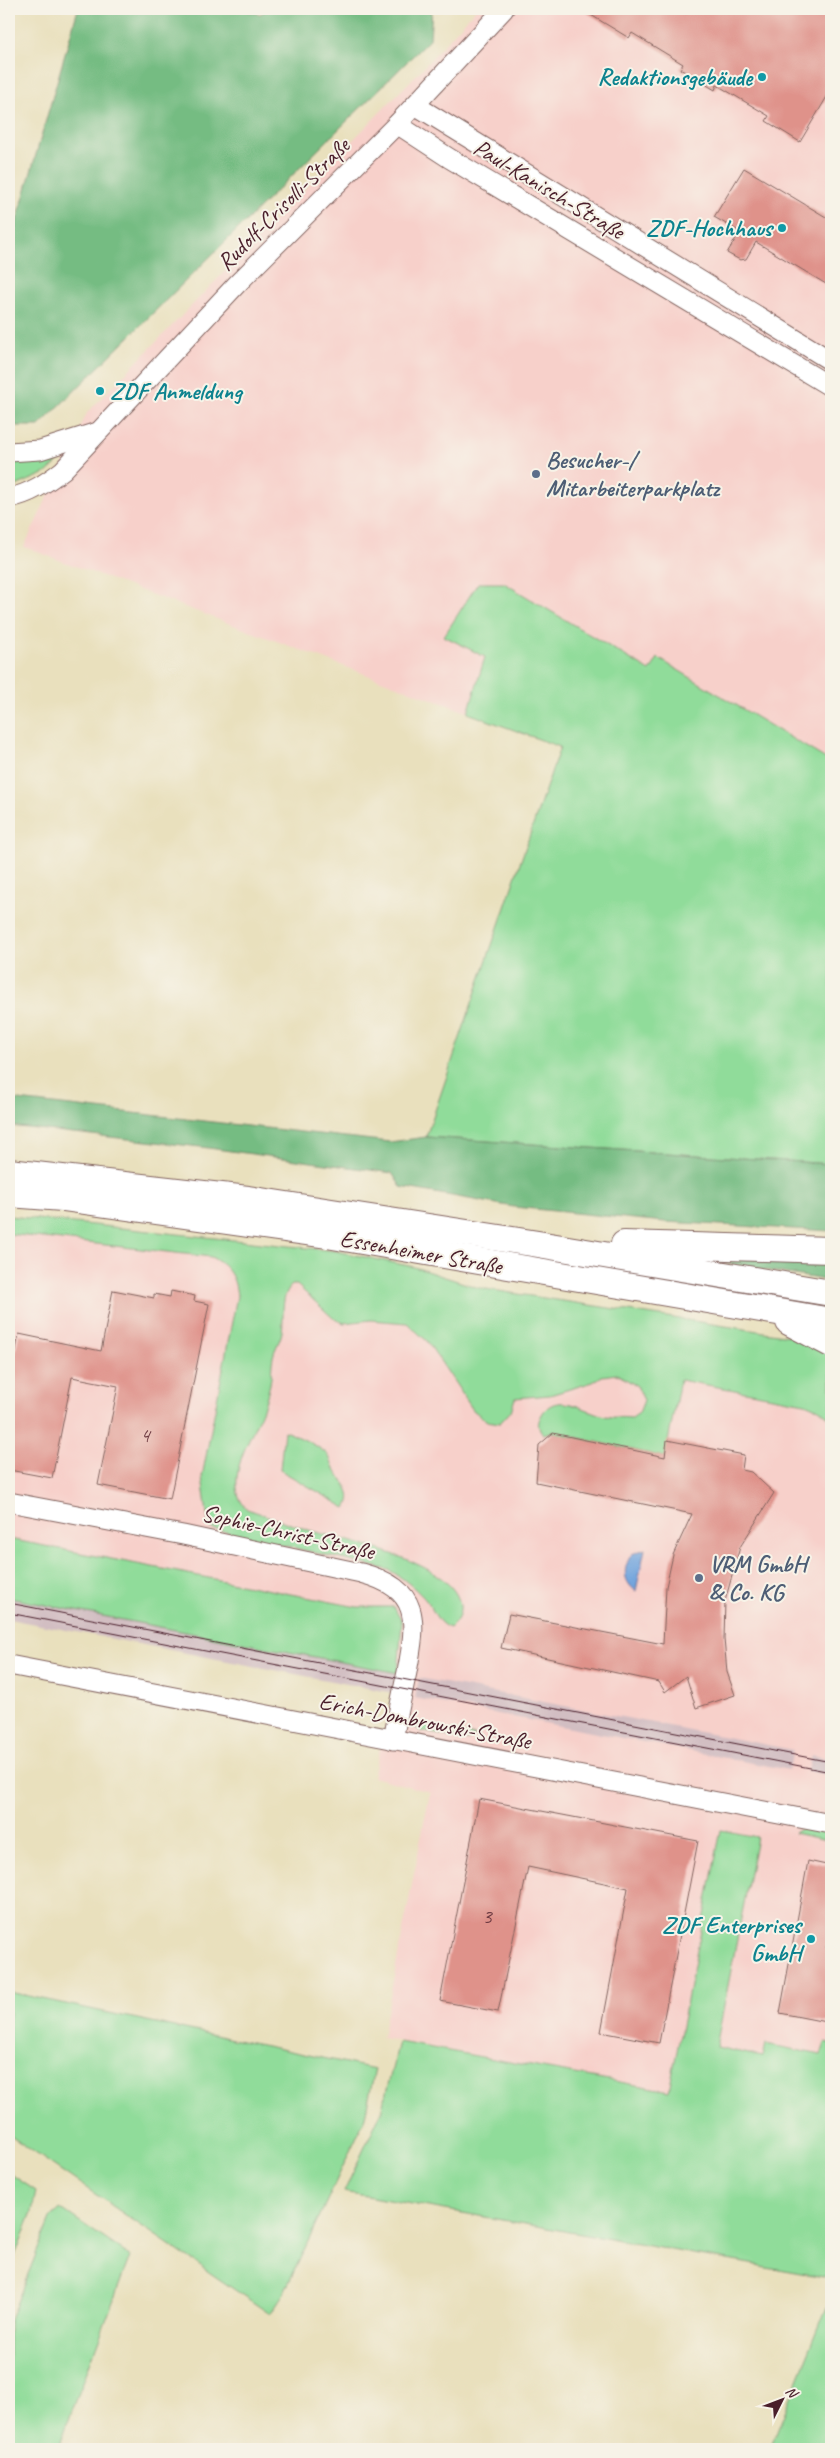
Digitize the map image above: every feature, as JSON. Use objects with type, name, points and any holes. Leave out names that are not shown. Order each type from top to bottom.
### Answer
[{"type":"main road","name":"Essenheimer Straße","points":[[9,1172],[248,1199],[538,1244],[831,1293]]},
{"type":"main road","name":"Essenheimer Straße","points":[[9,1194],[63,1198],[327,1235],[831,1322]]},
{"type":"main road","points":[[538,1244],[831,1250]]},
{"type":"main road","points":[[768,1311],[831,1344]]},
{"type":"street","name":"Rudolf-Crisolli-Straße","points":[[9,498],[46,483],[76,457],[95,433],[237,284],[397,124],[504,9]]},
{"type":"street","name":"Paul-Kanisch-Straße","points":[[415,105],[831,361]]},
{"type":"street","name":"Paul-Kanisch-Straße","points":[[397,124],[449,158],[831,387]]},
{"type":"street","name":"Rudolf-Crisolli-Straße","points":[[9,452],[40,450],[71,442],[95,433]]},
{"type":"street","name":"Sophie-Christ-Straße","points":[[9,1502],[183,1535],[361,1573],[387,1582],[406,1600],[411,1608],[414,1628],[393,1740]]},
{"type":"street","name":"Erich-Dombrowski-Straße","points":[[9,1665],[831,1824]]},
{"type":"shaded area","points":[[476,9],[831,9],[831,1164],[426,1137],[560,747],[24,547],[87,413],[422,69]]},
{"type":"shaded area","points":[[9,1216],[336,1251],[414,1267],[479,1288],[622,1312],[743,1328],[831,1353],[831,2069],[716,2048],[757,1837],[722,1830],[669,2091],[382,2038],[430,1792],[373,1777],[395,1687],[394,1607],[357,1607],[9,1539]]},
{"type":"shaded area","points":[[9,1598],[398,1673],[394,1693],[9,1619]]},
{"type":"shaded area","points":[[419,1678],[793,1750],[789,1770],[415,1698]]},
{"type":"shaded area","points":[[811,1755],[831,1759],[831,1776],[808,1771]]},
{"type":"green space","points":[[78,9],[240,9],[260,14],[268,9],[432,9],[430,39],[39,426],[16,426],[9,423],[9,248]]},
{"type":"green space","points":[[56,457],[60,460],[46,473],[9,489],[9,461],[46,460]]},
{"type":"green space","points":[[478,583],[504,583],[650,671],[658,658],[831,762],[831,1164],[426,1137],[560,747],[468,713],[485,657],[444,636]]},
{"type":"green space","points":[[9,1099],[390,1142],[426,1137],[831,1164],[831,1231],[665,1222],[514,1207],[401,1187],[392,1173],[201,1147],[9,1126]]},
{"type":"green space","points":[[9,1216],[336,1251],[414,1267],[479,1288],[790,1336],[831,1353],[831,1419],[819,1409],[805,1403],[680,1380],[665,1457],[552,1432],[543,1434],[539,1425],[541,1416],[547,1408],[554,1404],[570,1404],[611,1417],[632,1418],[639,1413],[644,1400],[637,1386],[617,1374],[602,1376],[593,1382],[550,1395],[515,1398],[511,1411],[500,1423],[487,1421],[473,1410],[427,1341],[407,1323],[371,1320],[344,1323],[333,1318],[297,1285],[292,1285],[285,1296],[282,1330],[274,1354],[271,1381],[265,1402],[239,1465],[237,1489],[240,1500],[247,1509],[312,1531],[398,1556],[440,1577],[453,1590],[460,1605],[458,1618],[450,1628],[441,1623],[427,1602],[416,1590],[404,1579],[389,1570],[209,1528],[202,1477],[237,1296],[230,1272],[222,1264],[211,1257],[9,1234]]},
{"type":"green space","points":[[691,1258],[831,1259],[831,1281]]},
{"type":"green space","points":[[284,1431],[312,1443],[328,1455],[349,1493],[349,1503],[346,1508],[280,1470]]},
{"type":"green space","points":[[9,1539],[357,1607],[394,1607],[402,1622],[398,1673],[9,1598]]},
{"type":"green space","points":[[411,1723],[476,1736],[468,1740],[420,1731]]},
{"type":"green space","points":[[806,1825],[831,1830],[831,1841],[794,1833]]},
{"type":"green space","points":[[721,1830],[757,1837],[716,2047],[763,2057],[766,2044],[821,2055],[825,2043],[831,2044],[831,2273],[829,2278],[344,2192],[381,2112],[399,2042],[669,2091]]},
{"type":"green space","points":[[9,1992],[375,2069],[364,2121],[284,2293],[270,2314],[9,2135]]},
{"type":"green space","points":[[9,2173],[36,2191],[32,2212],[9,2271]]},
{"type":"green space","points":[[60,2208],[130,2256],[58,2449],[9,2449],[9,2322],[50,2219]]},
{"type":"green space","points":[[831,2297],[831,2449],[770,2449],[772,2444]]},
{"type":"water","points":[[645,1549],[636,1591],[631,1587],[626,1578],[627,1564],[632,1554]]},
{"type":"building","name":"Redaktionsgebäude","points":[[581,9],[831,9],[831,90],[800,142],[766,121],[769,116],[717,85],[715,90],[680,69],[683,64],[632,33],[629,38]]},
{"type":"building","name":"ZDF-Hochhaus","points":[[744,168],[831,220],[831,287],[756,242],[746,259],[740,260],[727,253],[740,232],[714,217]]},
{"type":"building","points":[[113,1290],[154,1298],[154,1294],[170,1297],[171,1291],[195,1296],[194,1301],[209,1304],[170,1499],[98,1485],[118,1386],[72,1377],[52,1478],[9,1470],[9,1386],[19,1334],[101,1351]]},
{"type":"building","name":"VRM GmbH & Co. KG","points":[[553,1433],[665,1457],[667,1440],[744,1455],[742,1470],[751,1472],[774,1493],[740,1547],[725,1601],[724,1639],[727,1672],[735,1695],[696,1708],[686,1676],[665,1692],[659,1682],[501,1648],[509,1614],[663,1644],[666,1587],[673,1555],[692,1514],[536,1482],[539,1445]]},
{"type":"building","points":[[479,1799],[698,1841],[659,2043],[601,2032],[628,1888],[528,1867],[498,2012],[440,2001]]},
{"type":"building","name":"ZDF Enterprises GmbH","points":[[808,1861],[831,1866],[831,1930],[826,1947],[831,1964],[831,2023],[780,2013]]},
{"type":"tram line","points":[[9,1603],[831,1762]]},
{"type":"tram line","points":[[9,1613],[831,1772]]},
{"type":"place","name":"Redaktionsgebäude","points":[[762,77]]},
{"type":"place","name":"ZDF-Hochhaus","points":[[782,228]]},
{"type":"place","name":"ZDF Anmeldung","points":[[100,391]]},
{"type":"place","name":"Besucher-/ Mitarbeiterparkplatz","points":[[536,474]]},
{"type":"place","name":"VRM GmbH & Co. KG","points":[[699,1578]]},
{"type":"place","name":"ZDF Enterprises GmbH","points":[[811,1939]]}]
